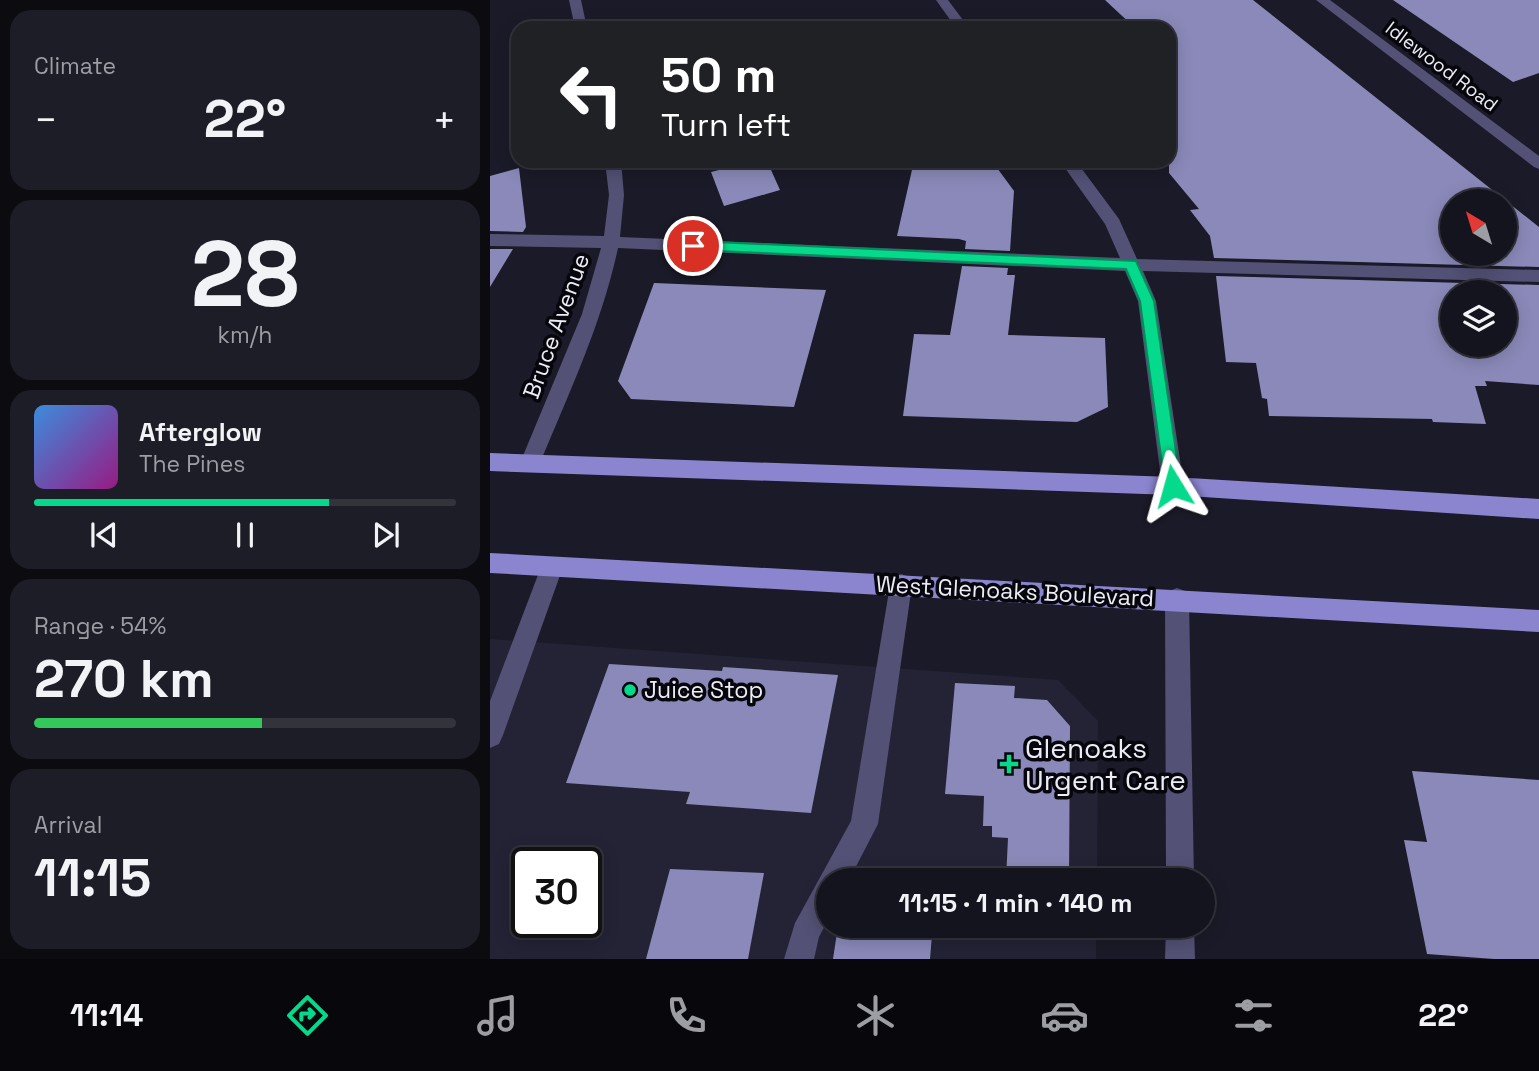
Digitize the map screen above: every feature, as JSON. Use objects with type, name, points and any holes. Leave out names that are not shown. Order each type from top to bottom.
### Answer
[{"type":"main road","points":[[490,462],[1173,486],[1539,509]]},
{"type":"main road","name":"West Glenoaks Boulevard","points":[[490,563],[1539,621]]},
{"type":"street","points":[[575,0],[580,21]]},
{"type":"street","points":[[942,0],[958,21]]},
{"type":"street","name":"Idlewood Road","points":[[1322,0],[1539,164]]},
{"type":"street","name":"Bruce Avenue","points":[[530,463],[598,294],[612,242],[614,168]]},
{"type":"street","points":[[1073,168],[1113,223],[1147,301],[1173,486]]},
{"type":"street","points":[[490,240],[612,242],[1131,265],[1539,276]]},
{"type":"street","points":[[490,735],[552,567]]},
{"type":"street","points":[[840,868],[864,824],[901,585]]},
{"type":"street","points":[[1177,599],[1180,868]]},
{"type":"street","points":[[799,959],[805,933],[816,913]]},
{"type":"street","points":[[1180,938],[1180,959]]},
{"type":"shaded area","points":[[490,639],[1058,680],[1098,721],[1097,868],[816,868],[816,938],[1096,938],[1096,959],[490,959]]},
{"type":"building","points":[[1105,0],[1253,0],[1491,189],[1440,189],[1440,264],[1214,258],[1210,236],[1190,210],[1199,209],[1169,173],[1169,168],[1176,168],[1176,21],[1128,21]]},
{"type":"building","points":[[1393,0],[1539,0],[1539,73],[1513,82]]},
{"type":"building","points":[[519,168],[526,227],[523,232],[490,231],[490,176]]},
{"type":"building","points":[[770,168],[780,190],[724,206],[711,172],[723,169]]},
{"type":"building","points":[[912,168],[997,168],[1014,191],[1010,251],[965,249],[966,241],[959,239],[897,236]]},
{"type":"building","points":[[1517,210],[1539,227],[1539,267],[1503,266],[1517,266]]},
{"type":"building","points":[[490,249],[513,249],[490,287]]},
{"type":"building","points":[[962,266],[1008,268],[1007,275],[1015,275],[1008,335],[1105,338],[1108,407],[1077,422],[903,416],[914,334],[950,335]]},
{"type":"building","points":[[1216,276],[1440,282],[1440,357],[1517,357],[1517,284],[1539,285],[1539,385],[1485,381],[1487,386],[1475,386],[1486,424],[1433,422],[1432,419],[1269,416],[1267,399],[1262,398],[1256,363],[1226,362]]},
{"type":"building","points":[[654,283],[826,290],[794,407],[631,399],[618,381]]},
{"type":"building","points":[[609,664],[722,671],[723,667],[838,675],[811,813],[686,804],[690,792],[566,783]]},
{"type":"building","name":"Glenoaks Urgent Care","points":[[955,683],[1015,686],[1014,698],[1047,700],[1070,726],[1069,868],[1007,868],[1008,838],[992,837],[992,826],[983,826],[984,796],[945,794]]},
{"type":"building","points":[[1412,771],[1539,780],[1539,959],[1427,954],[1404,840],[1427,842]]},
{"type":"building","points":[[670,869],[764,873],[748,959],[646,959]]},
{"type":"building","points":[[836,938],[932,938],[930,959],[833,959]]},
{"type":"place","name":"Juice Stop","points":[[630,690]]},
{"type":"place","name":"Glenoaks Urgent Care","points":[[1009,764]]},
{"type":"route","points":[[693,246],[1131,265],[1147,301],[1173,486]]}]
